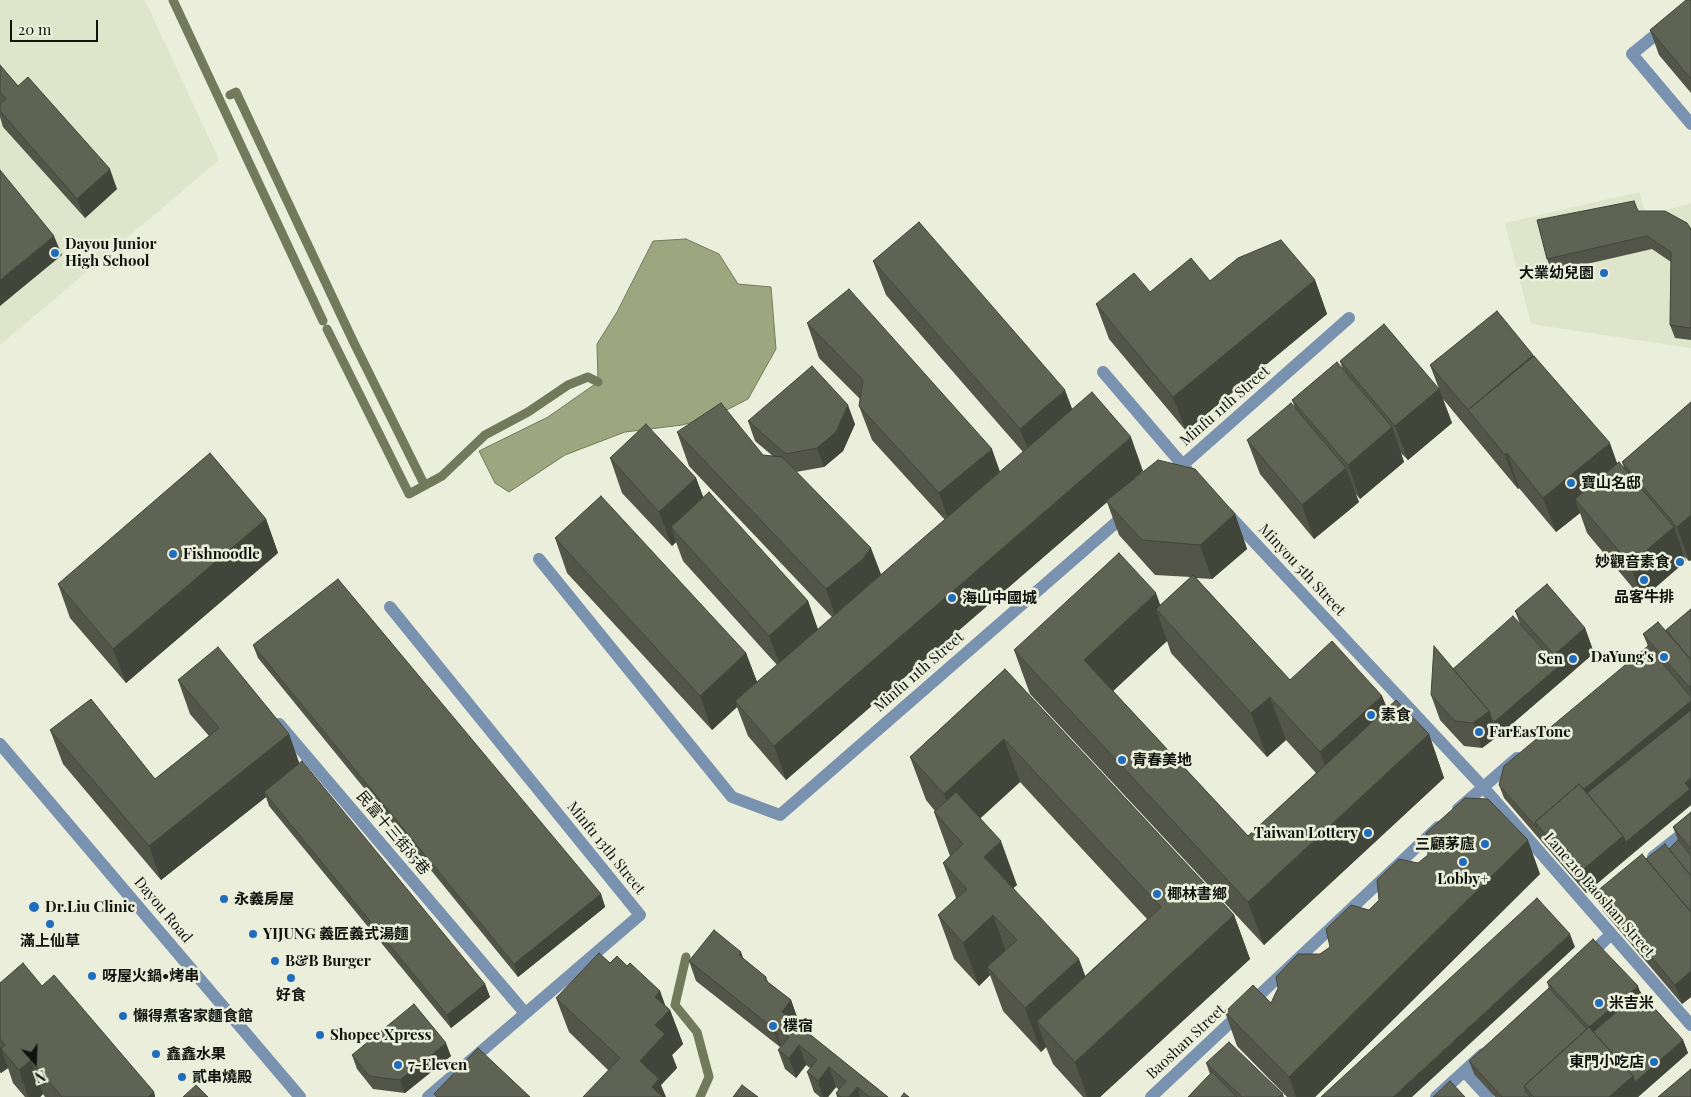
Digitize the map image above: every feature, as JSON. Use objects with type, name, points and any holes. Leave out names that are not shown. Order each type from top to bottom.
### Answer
[{"type":"street","points":[[1691,6],[1632,54],[1691,124]]},
{"type":"street","name":"Minfu 11th Street","points":[[1160,484],[1349,318]]},
{"type":"street","points":[[1103,372],[1196,480]]},
{"type":"street","name":"Minyou 5th Street","points":[[1216,501],[1483,787]]},
{"type":"street","name":"Minfu 11th Street","points":[[539,559],[732,798],[780,815],[1138,503]]},
{"type":"street","name":"Minfu 13th Street","points":[[390,607],[640,915],[428,1097]]},
{"type":"street","name":"民富十三街85巷","points":[[269,712],[525,1013]]},
{"type":"street","name":"Dayou Road","points":[[0,744],[300,1097]]},
{"type":"street","name":"Baoshan Street","points":[[1151,1097],[1382,878],[1527,749]]},
{"type":"street","name":"Lane210 Baoshan Street","points":[[1483,787],[1593,906],[1612,934],[1689,1020]]},
{"type":"street","points":[[1640,868],[1691,827]]},
{"type":"street","points":[[1576,967],[1612,934]]},
{"type":"street","points":[[1436,1097],[1492,1045]]},
{"type":"street","points":[[1464,1071],[1488,1097]]},
{"type":"shaded area","name":"Dayou Junior High School","points":[[0,0],[145,0],[219,160],[0,345]]},
{"type":"shaded area","name":"大業幼兒園","points":[[1639,192],[1647,216],[1691,203],[1691,348],[1531,324],[1505,223]]},
{"type":"shaded area","points":[[686,239],[719,254],[738,284],[771,287],[776,349],[748,399],[715,416],[682,425],[625,432],[565,455],[509,492],[495,483],[479,451],[548,417],[598,382],[597,344],[617,312],[653,241]]},
{"type":"building","points":[[1686,0],[1691,0],[1691,79],[1650,30]]},
{"type":"building","points":[[0,65],[18,86],[28,77],[110,169],[77,199],[0,111],[0,104],[6,99],[0,92]]},
{"type":"building","points":[[0,170],[54,236],[0,280]]},
{"type":"building","points":[[1634,201],[1638,211],[1665,211],[1687,223],[1691,229],[1691,328],[1670,325],[1671,252],[1647,236],[1547,259],[1537,220]]},
{"type":"building","points":[[919,222],[1065,390],[1020,429],[873,261]]},
{"type":"building","points":[[1281,240],[1315,280],[1173,397],[1096,304],[1134,273],[1150,292],[1191,258],[1210,281],[1238,258]]},
{"type":"building","points":[[849,289],[992,449],[939,493],[859,406],[863,380],[807,323]]},
{"type":"building","points":[[1497,311],[1533,355],[1468,410],[1430,365]]},
{"type":"building","points":[[1384,324],[1439,389],[1395,426],[1340,361]]},
{"type":"building","points":[[1534,356],[1610,443],[1543,498],[1507,453],[1505,455],[1468,410]]},
{"type":"building","points":[[1337,362],[1392,427],[1348,465],[1292,400]]},
{"type":"building","points":[[812,366],[848,405],[836,432],[817,448],[786,454],[748,421]]},
{"type":"building","points":[[1092,392],[1131,437],[774,746],[735,701]]},
{"type":"building","points":[[1691,402],[1691,515],[1677,527],[1622,462]]},
{"type":"building","points":[[721,403],[763,455],[782,457],[871,548],[862,560],[826,589],[677,432]]},
{"type":"building","points":[[1291,403],[1346,468],[1302,505],[1247,440]]},
{"type":"building","points":[[646,424],[696,478],[659,512],[610,458]]},
{"type":"building","points":[[210,453],[266,519],[113,649],[58,584]]},
{"type":"building","points":[[1158,460],[1195,469],[1235,514],[1200,545],[1142,540],[1106,501]]},
{"type":"building","points":[[1619,462],[1674,527],[1630,564],[1575,499]]},
{"type":"building","points":[[709,492],[808,601],[769,636],[671,527]]},
{"type":"building","points":[[601,496],[746,653],[700,696],[555,538]]},
{"type":"building","points":[[1119,553],[1156,593],[1084,660],[1248,836],[1396,700],[1429,734],[1248,902],[1014,650]]},
{"type":"building","points":[[1193,575],[1290,680],[1332,641],[1382,696],[1320,752],[1270,697],[1251,713],[1156,609]]},
{"type":"building","points":[[338,579],[601,894],[514,964],[253,645]]},
{"type":"building","points":[[1547,584],[1585,628],[1554,655],[1515,611]]},
{"type":"building","points":[[1691,609],[1691,660],[1666,630]]},
{"type":"building","points":[[1513,616],[1558,667],[1493,723],[1489,711],[1453,669]]},
{"type":"building","points":[[1658,622],[1691,660],[1691,685],[1689,687],[1643,634]]},
{"type":"building","points":[[1434,646],[1489,711],[1473,723],[1455,721],[1431,695]]},
{"type":"building","points":[[1648,646],[1691,697],[1691,701],[1584,789],[1579,784],[1535,822],[1537,828],[1499,785],[1504,766]]},
{"type":"building","points":[[218,647],[289,734],[149,846],[50,730],[91,699],[155,779],[219,728],[178,680]]},
{"type":"building","points":[[1005,669],[1234,915],[1075,1062],[1037,1021],[1161,907],[1004,739],[944,794],[910,757]]},
{"type":"building","points":[[1691,710],[1691,778],[1685,783],[1690,789],[1626,842],[1587,793]]},
{"type":"building","points":[[302,761],[485,984],[447,1015],[264,792]]},
{"type":"building","points":[[1579,784],[1623,836],[1579,873],[1535,822]]},
{"type":"building","points":[[956,792],[1001,841],[984,857],[1079,959],[1025,1008],[987,967],[1017,940],[993,915],[963,943],[938,915],[967,889],[943,863],[963,844],[934,812]]},
{"type":"building","points":[[1465,798],[1488,799],[1528,840],[1289,1077],[1225,1012],[1253,985],[1271,1003],[1278,988],[1276,977],[1298,954],[1320,954],[1330,947],[1326,929],[1351,905],[1369,910],[1379,900],[1377,880],[1399,859],[1418,863],[1428,855],[1426,833]]},
{"type":"building","points":[[1691,812],[1691,849],[1673,827]]},
{"type":"building","points":[[1678,840],[1691,855],[1691,876],[1669,849]]},
{"type":"building","points":[[1665,844],[1691,876],[1691,912],[1646,859]]},
{"type":"building","points":[[1642,854],[1691,912],[1691,971],[1675,985],[1596,892]]},
{"type":"building","points":[[1537,898],[1570,934],[1393,1097],[1321,1097]]},
{"type":"building","points":[[714,930],[741,952],[739,955],[766,977],[765,980],[791,1000],[782,1012],[888,1097],[869,1097],[857,1087],[849,1097],[841,1097],[836,1093],[846,1081],[829,1067],[818,1081],[807,1072],[817,1060],[799,1045],[789,1058],[778,1050],[789,1037],[774,1026],[773,1028],[689,961]]},
{"type":"building","name":"米吉米","points":[[1593,939],[1638,986],[1589,1027],[1547,982]]},
{"type":"building","points":[[599,953],[610,963],[617,956],[627,966],[630,963],[660,991],[655,997],[670,1010],[655,1025],[665,1034],[640,1061],[659,1079],[652,1087],[663,1097],[583,1097],[620,1058],[556,998]]},
{"type":"building","points":[[23,963],[42,986],[54,975],[154,1092],[148,1097],[62,1097],[31,1060],[19,1070],[1,1049],[5,1045],[0,1039],[0,983]]},
{"type":"building","points":[[1549,988],[1587,1029],[1524,1086],[1530,1097],[1502,1097],[1469,1061]]},
{"type":"building","points":[[1640,992],[1683,1040],[1635,1082],[1633,1076],[1593,1032]]},
{"type":"building","points":[[414,1004],[446,1043],[400,1080],[369,1076],[352,1055]]},
{"type":"building","points":[[1589,1027],[1633,1076],[1609,1097],[1534,1097],[1524,1086]]},
{"type":"building","points":[[1229,1042],[1283,1094],[1279,1097],[1242,1097],[1206,1063]]},
{"type":"building","points":[[478,1048],[530,1097],[437,1097],[434,1094]]},
{"type":"building","points":[[1691,1069],[1691,1097],[1658,1097]]},
{"type":"building","points":[[1212,1072],[1237,1097],[1188,1097]]},
{"type":"building","points":[[1450,1081],[1465,1097],[1433,1097]]},
{"type":"building","points":[[196,1085],[208,1097],[183,1097]]},
{"type":"building","points":[[742,1085],[758,1097],[733,1097]]},
{"type":"building","points":[[904,1093],[909,1097],[901,1097]]},
{"type":"waterway","points":[[173,0],[323,321]]},
{"type":"waterway","points":[[230,95],[236,92],[354,343],[424,484]]},
{"type":"waterway","points":[[327,329],[409,494],[442,476],[485,435],[528,412],[568,385],[588,377],[598,382]]},
{"type":"waterway","points":[[686,957],[675,1005],[697,1032],[709,1077],[700,1097]]},
{"type":"place","name":"Dayou Junior High School","points":[[55,253]]},
{"type":"place","name":"大業幼兒園","points":[[1604,273]]},
{"type":"place","name":"寶山名邸","points":[[1571,483]]},
{"type":"place","name":"Fishnoodle","points":[[173,554]]},
{"type":"place","name":"妙觀音素食","points":[[1680,562]]},
{"type":"place","name":"品客牛排","points":[[1644,580]]},
{"type":"place","name":"海山中國城","points":[[952,598]]},
{"type":"place","name":"DaYung's","points":[[1664,657]]},
{"type":"place","name":"Sen","points":[[1573,659]]},
{"type":"place","name":"素食","points":[[1371,715]]},
{"type":"place","name":"FarEasTone","points":[[1479,732]]},
{"type":"place","name":"青春美地","points":[[1122,760]]},
{"type":"place","name":"Taiwan Lottery","points":[[1368,833]]},
{"type":"place","name":"三顧茅廬","points":[[1485,844]]},
{"type":"place","name":"Lobby+","points":[[1463,862]]},
{"type":"place","name":"椰林書鄉","points":[[1157,894]]},
{"type":"place","name":"永義房屋","points":[[224,899]]},
{"type":"place","name":"Dr.Liu Clinic","points":[[34,907]]},
{"type":"place","name":"滿上仙草","points":[[50,924]]},
{"type":"place","name":"YIJUNG 義匠義式湯麵","points":[[253,934]]},
{"type":"place","name":"B&B Burger","points":[[275,961]]},
{"type":"place","name":"呀屋火鍋•烤串","points":[[92,976]]},
{"type":"place","name":"好食","points":[[291,978]]},
{"type":"place","name":"米吉米","points":[[1599,1003]]},
{"type":"place","name":"懶得煮客家麵食館","points":[[123,1016]]},
{"type":"place","name":"樸宿","points":[[773,1026]]},
{"type":"place","name":"Shopee Xpress","points":[[320,1035]]},
{"type":"place","name":"鑫鑫水果","points":[[156,1054]]},
{"type":"place","name":"東門小吃店","points":[[1654,1062]]},
{"type":"place","name":"7-Eleven","points":[[398,1065]]},
{"type":"place","name":"貳串燒殿","points":[[182,1077]]}]
